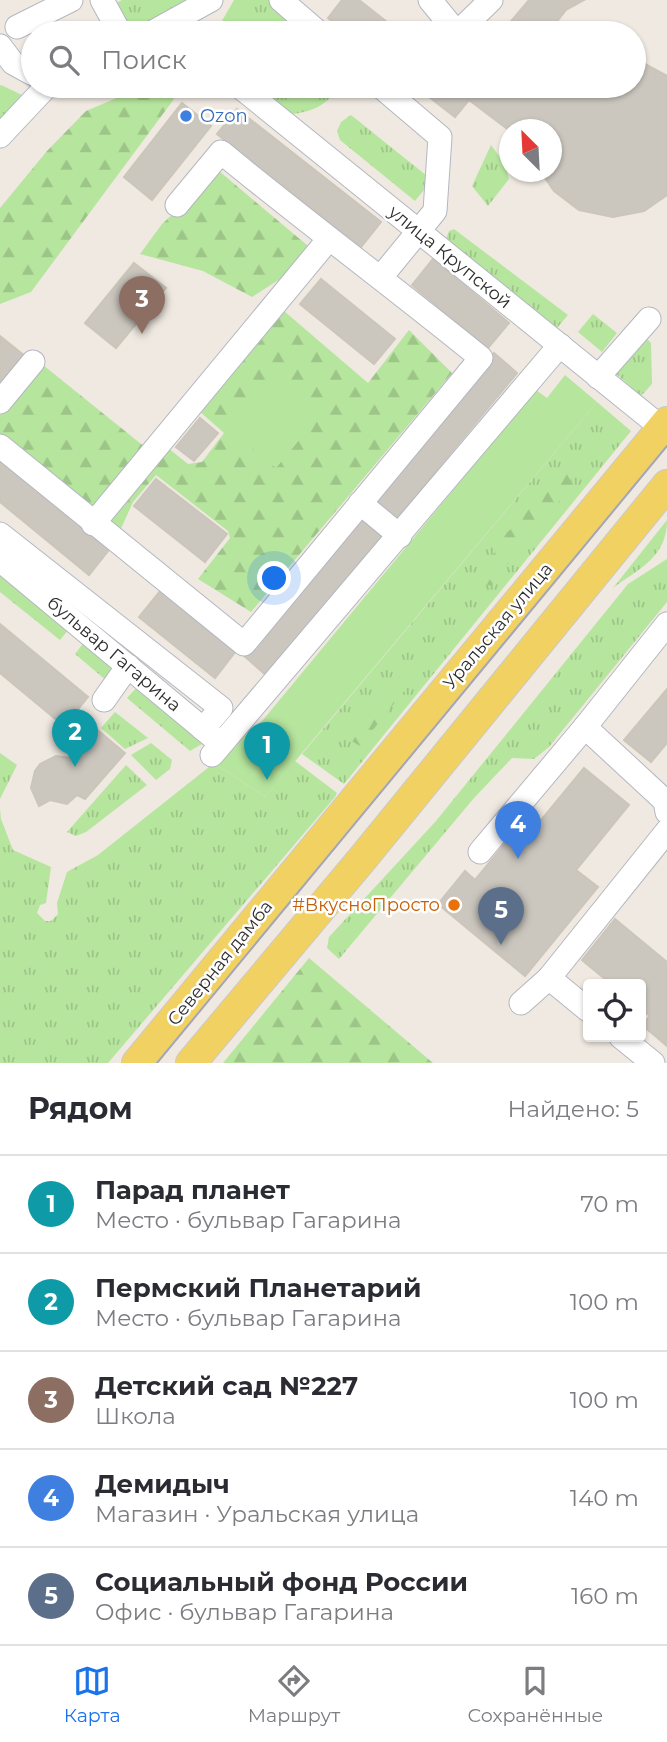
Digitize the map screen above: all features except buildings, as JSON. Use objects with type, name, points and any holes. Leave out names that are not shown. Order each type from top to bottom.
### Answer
[{"type":"main road","name":"Уральская улица","points":[[329,830],[664,425]]},
{"type":"main road","points":[[191,1063],[363,858],[667,485]]},
{"type":"main road","name":"Северная дамба","points":[[137,1063],[329,830]]},
{"type":"street","points":[[29,21],[71,0]]},
{"type":"street","points":[[102,0],[113,21]]},
{"type":"street","points":[[179,21],[211,0]]},
{"type":"street","points":[[281,0],[305,21]]},
{"type":"street","points":[[430,0],[447,21]]},
{"type":"street","points":[[469,21],[491,0]]},
{"type":"street","points":[[17,27],[21,25]]},
{"type":"street","points":[[0,46],[13,62],[21,67]]},
{"type":"street","points":[[0,136],[36,98]]},
{"type":"street","name":"улица Крупской","points":[[254,98],[598,377],[664,425]]},
{"type":"street","points":[[381,276],[435,211],[440,137],[394,98]]},
{"type":"street","points":[[0,446],[244,644],[481,358],[381,276],[328,240],[221,152],[177,205]]},
{"type":"street","points":[[93,524],[328,240]]},
{"type":"street","points":[[598,377],[649,319]]},
{"type":"street","points":[[0,534],[221,708],[203,729],[214,738],[212,755],[560,345]]},
{"type":"street","points":[[0,402],[33,362]]},
{"type":"street","points":[[360,503],[400,536]]},
{"type":"street","name":"бульвар Гагарина","points":[[0,560],[203,729]]},
{"type":"street","points":[[480,852],[667,624]]},
{"type":"street","points":[[104,700],[128,666]]},
{"type":"street","points":[[585,727],[665,801],[667,812]]},
{"type":"street","points":[[521,1003],[549,978],[667,831]]},
{"type":"street","points":[[549,978],[583,1006]]},
{"type":"street","points":[[627,1042],[653,1063]]},
{"type":"green space","points":[[122,0],[199,0],[152,21],[122,21],[113,5]]},
{"type":"green space","points":[[234,0],[270,0],[295,21],[222,21]]},
{"type":"green space","points":[[0,86],[21,96],[0,120]]},
{"type":"green space","points":[[117,98],[174,99],[31,292],[0,304],[0,208],[47,151],[86,111]]},
{"type":"green space","points":[[271,98],[331,98],[308,111],[292,114]]},
{"type":"green space","points":[[351,115],[432,180],[415,201],[340,140],[337,131],[341,122]]},
{"type":"green space","points":[[491,145],[499,156],[499,182],[507,182],[488,206],[472,186]]},
{"type":"green space","points":[[219,171],[308,246],[300,266],[252,297],[203,271],[140,254],[162,224]]},
{"type":"green space","points":[[454,229],[568,315],[557,328],[452,246],[446,239],[449,231]]},
{"type":"green space","points":[[284,311],[368,383],[409,330],[452,373],[251,612],[198,579],[230,538],[228,531],[156,475],[133,502],[119,533],[101,519],[168,448],[188,464],[202,462],[224,433],[198,410]]},
{"type":"green space","points":[[593,314],[617,333],[602,352],[578,332]]},
{"type":"green space","points":[[643,335],[651,343],[652,384],[641,396],[614,372]]},
{"type":"green space","points":[[43,365],[146,448],[94,507],[9,444],[0,434],[0,415]]},
{"type":"green space","points":[[272,373],[321,414],[276,468],[227,427]]},
{"type":"green space","points":[[565,375],[597,402],[265,797],[214,763],[263,720],[536,390],[547,398]]},
{"type":"green space","points":[[597,402],[631,431],[344,784],[302,754]]},
{"type":"green space","points":[[565,470],[573,484],[490,586],[478,579],[506,534]]},
{"type":"green space","points":[[667,520],[666,533],[657,553],[613,588]]},
{"type":"green space","points":[[667,559],[667,602],[549,747],[534,759],[512,758],[474,798],[339,959],[327,948],[329,937],[436,821],[628,584]]},
{"type":"green space","points":[[0,573],[69,629],[60,640],[0,592]]},
{"type":"green space","points":[[85,641],[118,668],[107,681],[75,654]]},
{"type":"green space","points":[[414,662],[421,670],[360,746],[348,739],[374,703]]},
{"type":"green space","points":[[139,685],[207,741],[190,751],[127,698]]},
{"type":"green space","points":[[115,712],[148,738],[125,749],[101,728]]},
{"type":"green space","points":[[151,743],[172,760],[170,769],[156,780],[131,755]]},
{"type":"green space","points":[[0,753],[17,765],[0,799]]},
{"type":"green space","points":[[295,761],[337,793],[335,797],[108,1063],[0,1063],[0,809],[13,850],[51,867],[46,903],[40,905],[37,913],[45,921],[51,921],[58,914],[57,903],[67,872],[98,855],[214,763],[265,797]]},
{"type":"green space","points":[[126,765],[147,785],[86,832],[76,836],[67,832]]},
{"type":"green space","points":[[309,958],[433,1063],[223,1063]]},
{"type":"tram line","points":[[157,1063],[667,446]]},
{"type":"place","name":"Ozon","points":[[186,116]]},
{"type":"place","name":"Детский сад №227","points":[[142,334]]},
{"type":"place","name":"Пермский Планетарий","points":[[75,767]]},
{"type":"place","name":"Парад планет","points":[[267,780]]},
{"type":"place","name":"Демидыч","points":[[518,859]]},
{"type":"place","name":"#ВкусноПросто","points":[[454,905]]},
{"type":"place","name":"Социальный фонд России","points":[[501,945]]}]
